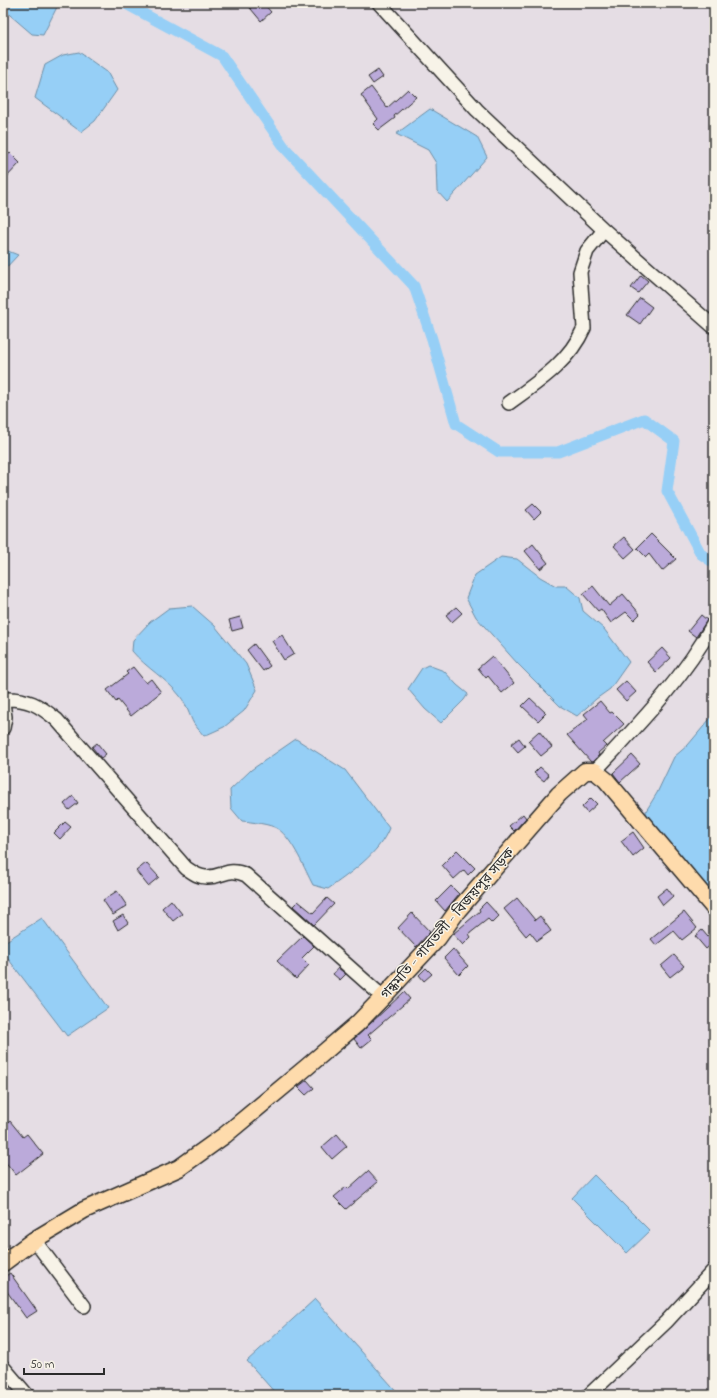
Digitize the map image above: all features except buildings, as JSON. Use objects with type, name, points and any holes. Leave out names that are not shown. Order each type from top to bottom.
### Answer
[{"type":"main road","name":"গন্ধমতি - গাবতলী - বিজয়পুর সড়ক","points":[[3,1263],[34,1240],[84,1210],[179,1168],[225,1135],[278,1092],[357,1024],[384,997],[438,938],[458,910],[559,794],[585,771],[596,771]]},
{"type":"main road","points":[[596,771],[606,780],[714,908]]},
{"type":"street","points":[[379,3],[477,110],[604,230],[714,327]]},
{"type":"street","points":[[509,403],[554,370],[572,350],[581,335],[584,328],[580,272],[587,251],[604,230]]},
{"type":"street","points":[[596,771],[657,704],[702,644],[714,623]]},
{"type":"street","points":[[3,699],[18,698],[34,703],[57,720],[186,868],[194,874],[205,877],[238,871],[246,875],[384,997]]},
{"type":"street","points":[[3,703],[5,717],[3,728]]},
{"type":"street","points":[[34,1240],[84,1306]]},
{"type":"street","points":[[589,1395],[666,1322],[714,1270]]},
{"type":"street","points":[[3,1367],[27,1395]]},
{"type":"water","points":[[3,3],[59,3],[43,35],[32,34],[3,9]]},
{"type":"water","points":[[79,52],[107,72],[117,90],[95,121],[81,132],[35,98],[45,65],[63,55]]},
{"type":"water","points":[[430,109],[477,137],[487,157],[447,202],[437,191],[436,163],[428,150],[396,134]]},
{"type":"water","points":[[3,249],[18,255],[3,271]]},
{"type":"water","points":[[501,557],[517,559],[540,577],[556,586],[566,586],[580,598],[583,611],[604,629],[629,662],[610,689],[577,716],[560,706],[517,663],[476,617],[466,598],[475,575]]},
{"type":"water","points":[[192,606],[215,626],[246,664],[257,690],[244,711],[224,727],[204,736],[194,724],[184,703],[175,690],[132,651],[133,640],[150,622],[169,608]]},
{"type":"water","points":[[428,665],[444,671],[468,694],[441,723],[425,709],[408,689],[422,668]]},
{"type":"water","points":[[714,714],[714,894],[647,819],[646,811],[657,793],[674,757],[688,745]]},
{"type":"water","points":[[296,739],[345,770],[389,828],[379,846],[363,862],[328,889],[313,885],[294,847],[278,829],[266,825],[242,821],[231,808],[230,790],[251,770]]},
{"type":"water","points":[[42,918],[108,1008],[67,1036],[3,952],[3,943]]},
{"type":"water","points":[[594,1175],[650,1231],[627,1253],[572,1198]]},
{"type":"water","points":[[315,1299],[399,1394],[277,1395],[247,1361]]},
{"type":"waterway","points":[[124,3],[222,56],[285,148],[414,286],[432,339],[456,424],[499,452],[558,452],[644,419],[674,441],[667,491],[701,554],[714,563]]}]
